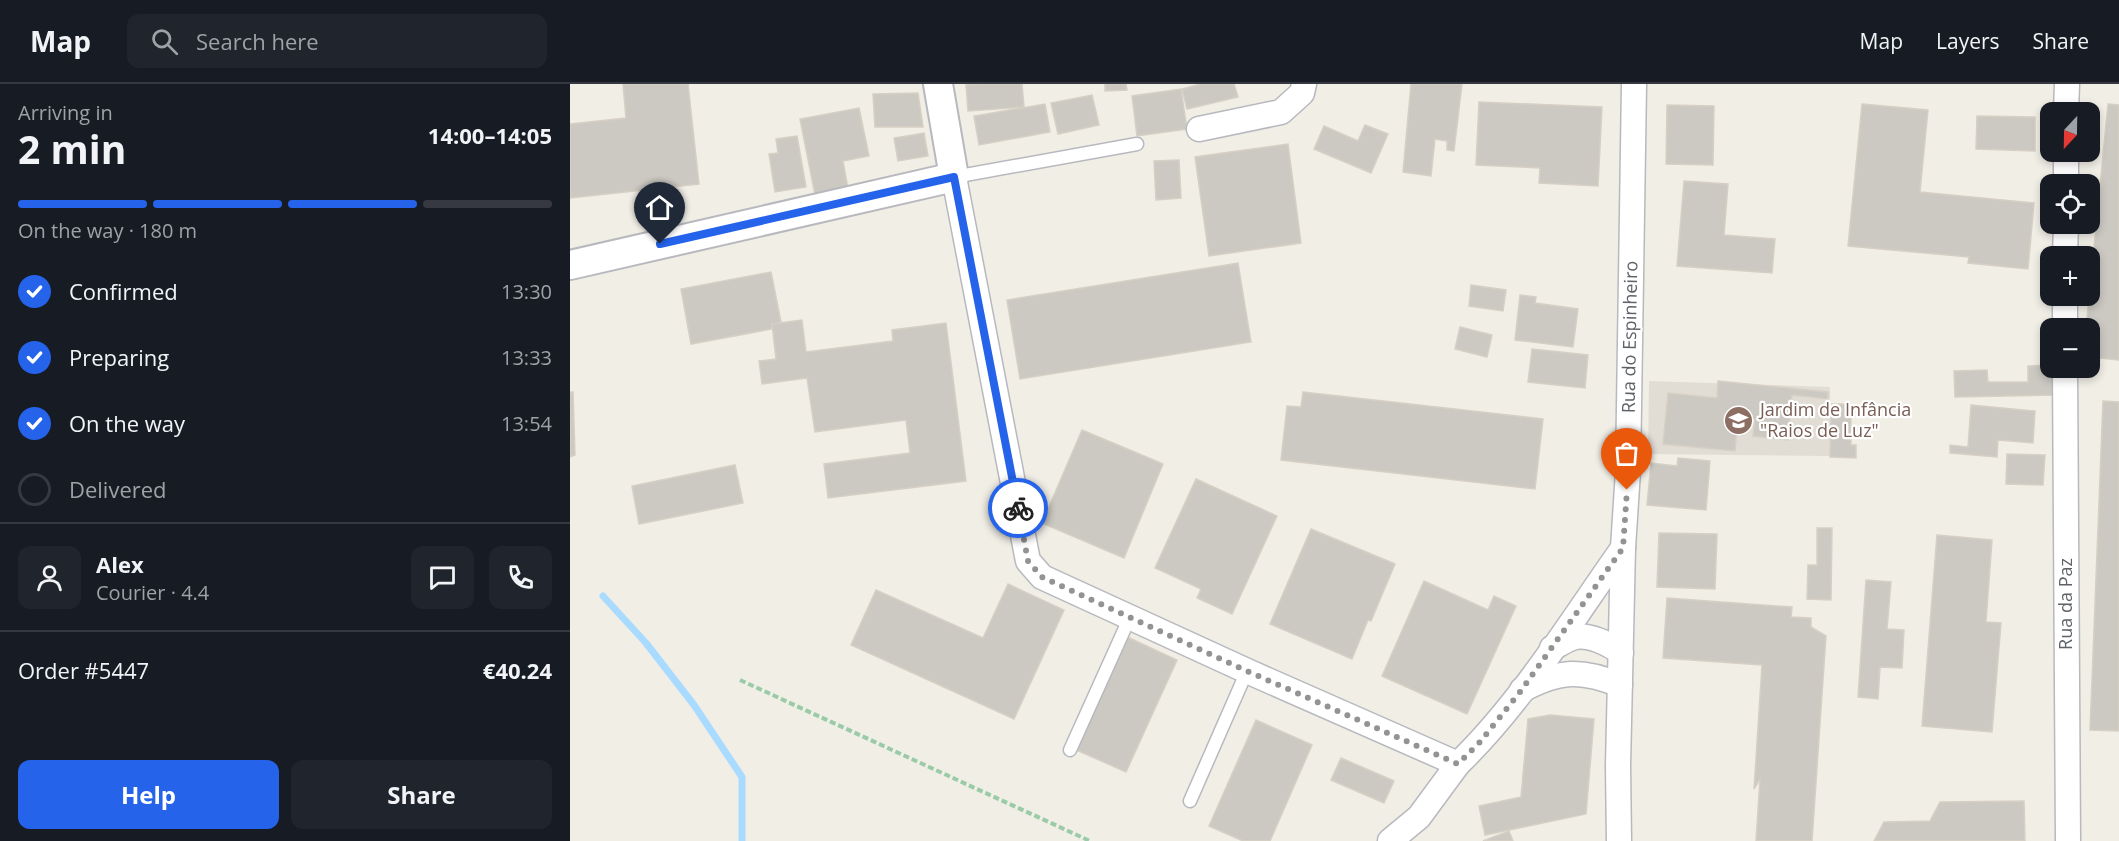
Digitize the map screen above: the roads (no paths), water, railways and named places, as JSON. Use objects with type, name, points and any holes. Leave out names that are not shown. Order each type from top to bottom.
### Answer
[{"type":"street","points":[[938,84],[1028,561],[1042,577],[1458,764]]},
{"type":"street","points":[[1199,129],[1281,112],[1302,93],[1304,84]]},
{"type":"street","name":"Rua do Espinheiro","points":[[1619,841],[1620,685],[1623,548],[1628,471],[1634,84]]},
{"type":"street","points":[[2066,102],[2067,84]]},
{"type":"street","points":[[570,265],[954,177]]},
{"type":"street","name":"Rua da Paz","points":[[2065,378],[2068,841]]},
{"type":"street","points":[[1390,841],[1419,817],[1458,764],[1480,742],[1520,692],[1623,548]]},
{"type":"street","points":[[1552,649],[1576,636],[1600,640],[1621,653]]},
{"type":"street","points":[[1520,692],[1549,677],[1569,673],[1606,679],[1620,685]]},
{"type":"lane","points":[[954,177],[1137,144]]},
{"type":"lane","points":[[1070,750],[1130,617]]},
{"type":"lane","points":[[1190,801],[1247,671]]},
{"type":"waterway","points":[[603,596],[646,643],[694,705],[742,777],[742,841]]},
{"type":"place","name":"Jardim de Infância \"Raios de Luz\"","points":[[1739,420]]}]
